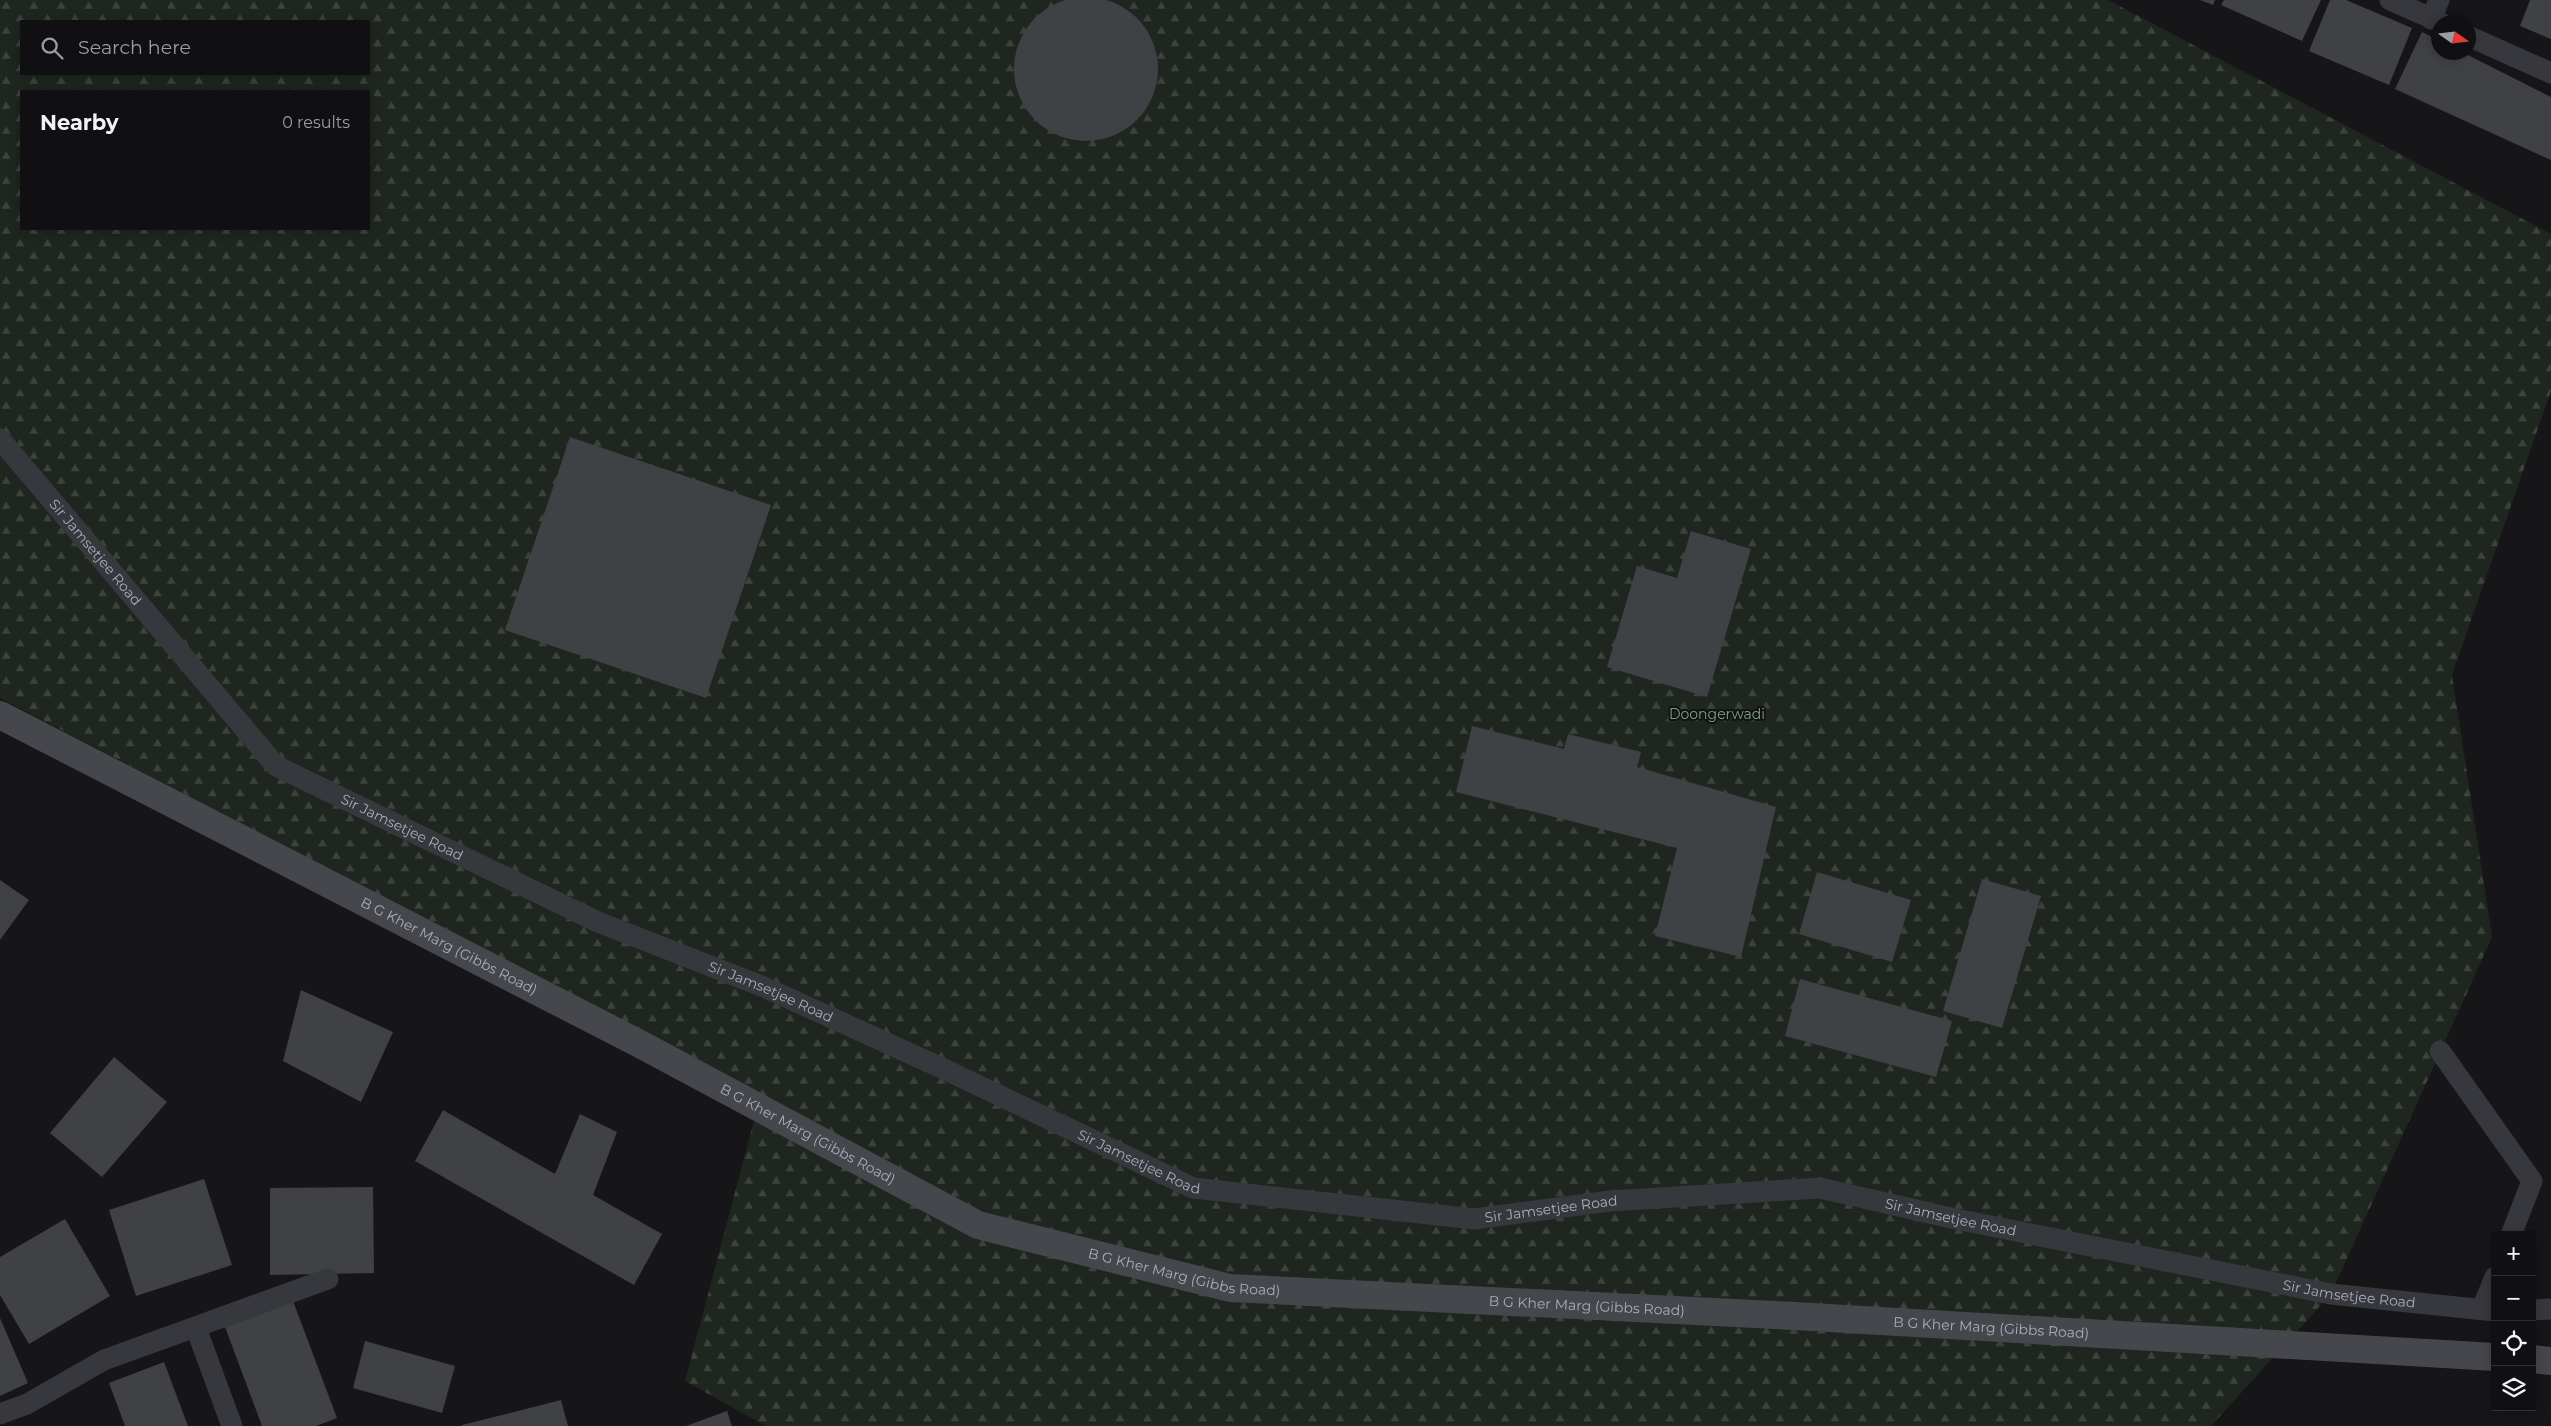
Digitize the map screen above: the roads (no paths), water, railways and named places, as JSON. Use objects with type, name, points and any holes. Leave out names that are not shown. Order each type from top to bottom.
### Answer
[{"type":"street","name":"B G Kher Marg (Gibbs Road)","points":[[0,714],[640,1044],[978,1226],[1230,1288],[1804,1316],[2491,1357]]},
{"type":"street","points":[[2536,1360],[2551,1361]]},
{"type":"lane","points":[[2390,0],[2437,14]]},
{"type":"lane","points":[[2476,40],[2551,73]]},
{"type":"lane","name":"Sir Jamsetjee Road","points":[[0,439],[276,766],[598,922],[764,987],[946,1070],[1193,1188],[1474,1219],[1610,1201],[1820,1188],[1951,1218],[2331,1294],[2488,1310]]},
{"type":"lane","points":[[2440,1051],[2532,1181],[2513,1231]]},
{"type":"lane","points":[[0,1414],[26,1404],[104,1360],[328,1279]]},
{"type":"lane","points":[[2488,1310],[2491,1296]]},
{"type":"lane","points":[[2536,1310],[2551,1309]]},
{"type":"lane","points":[[196,1328],[232,1426]]},
{"type":"park label","name":"Doongerwadi","points":[[1717,714]]}]
